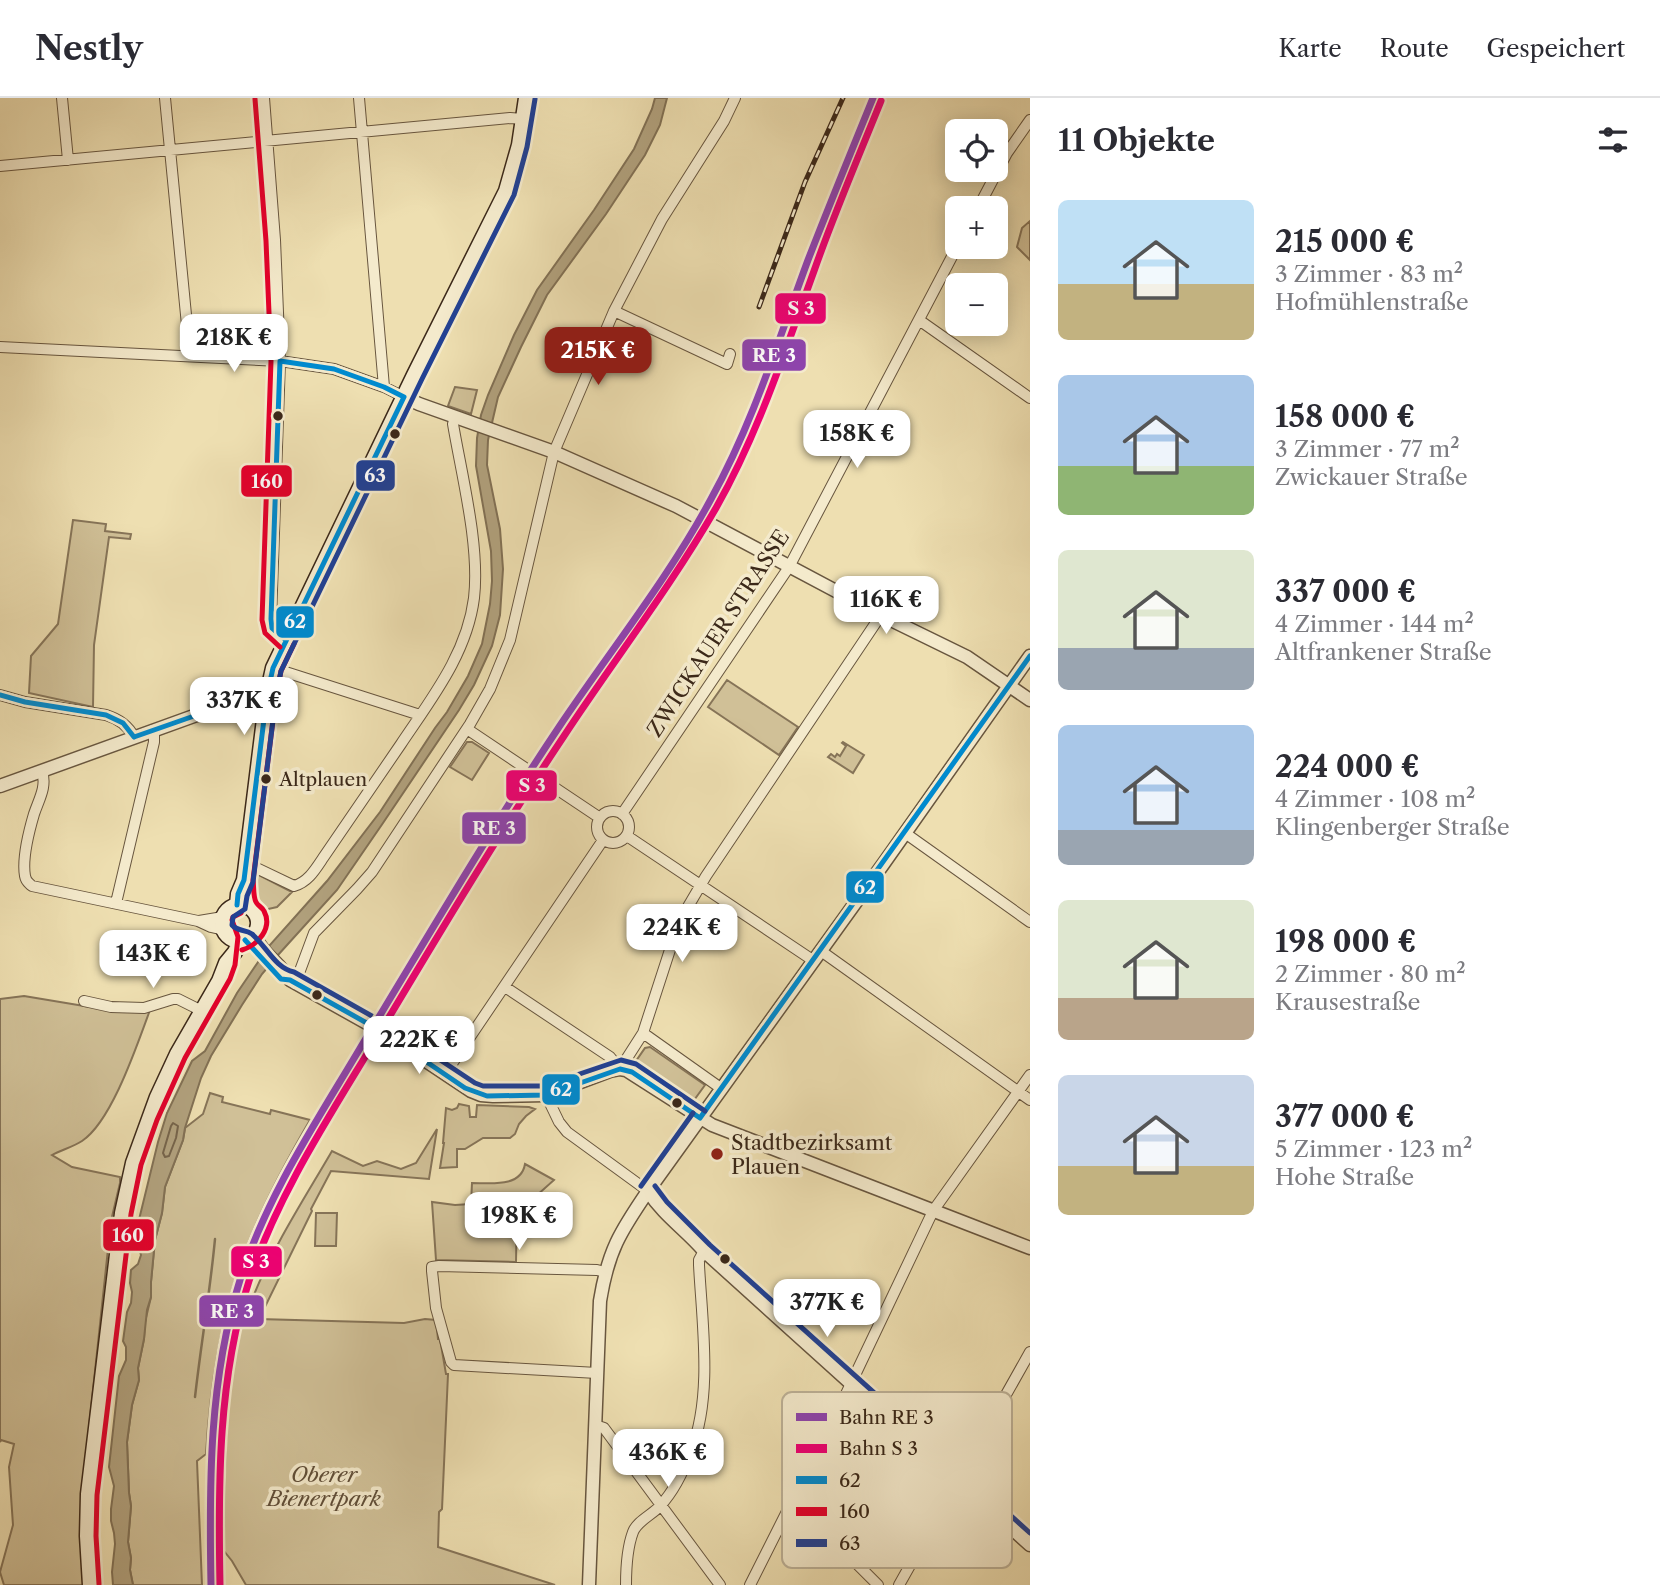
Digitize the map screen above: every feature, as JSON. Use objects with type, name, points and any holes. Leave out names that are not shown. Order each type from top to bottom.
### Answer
[{"type":"main road","points":[[242,906],[244,880],[250,865],[267,695],[273,668],[506,191],[519,145],[526,98]]},
{"type":"main road","points":[[90,1585],[86,1536],[88,1494],[122,1213],[133,1163],[153,1107],[177,1054],[219,981],[226,963],[235,952],[240,936],[257,927],[256,914],[242,906],[226,911],[240,936]]},
{"type":"street","points":[[62,98],[68,160]]},
{"type":"street","points":[[165,98],[190,356]]},
{"type":"street","points":[[264,98],[281,360],[271,619],[272,628],[286,640]]},
{"type":"street","points":[[359,98],[384,387]]},
{"type":"street","points":[[293,982],[314,933],[372,872],[467,729],[490,689],[510,640],[554,453],[614,310],[662,219],[724,121],[735,98]]},
{"type":"street","points":[[0,166],[510,118],[523,119]]},
{"type":"street","points":[[984,196],[1007,153],[1030,120]]},
{"type":"street","name":"ZWICKAUER STRASSE","points":[[622,814],[789,567],[951,259]]},
{"type":"street","points":[[614,310],[727,364],[730,354]]},
{"type":"street","points":[[919,320],[1030,398]]},
{"type":"street","points":[[0,347],[281,360],[334,369],[384,387],[419,404],[554,453],[676,506],[881,615],[967,657],[1030,701]]},
{"type":"street","points":[[250,865],[294,886],[309,878],[447,676],[465,636],[474,600],[472,539],[453,424],[461,419]]},
{"type":"street","points":[[620,1069],[643,1033],[679,922],[881,615]]},
{"type":"street","points":[[589,1585],[600,1301],[604,1272],[617,1238],[1030,656]]},
{"type":"street","points":[[273,668],[421,715]]},
{"type":"street","points":[[0,695],[116,718],[130,729],[134,737]]},
{"type":"street","points":[[0,786],[254,695],[267,695]]},
{"type":"street","points":[[467,729],[600,818]]},
{"type":"street","points":[[116,903],[154,743],[153,730]]},
{"type":"street","points":[[42,771],[44,785],[34,814],[26,859],[25,876],[32,886],[198,921],[240,936],[277,970],[281,979],[293,982],[381,1031],[465,1088],[481,1095],[547,1095],[620,1069],[632,1072],[700,1118],[750,1140],[1030,1248]]},
{"type":"street","points":[[611,812],[622,814],[629,824],[627,836],[616,843],[603,840],[598,830],[600,818],[611,812]]},
{"type":"street","points":[[905,833],[1030,922]]},
{"type":"street","points":[[627,836],[818,956],[1030,1100]]},
{"type":"street","points":[[445,1074],[603,840]]},
{"type":"street","points":[[505,987],[610,1057],[620,1069]]},
{"type":"street","points":[[84,1001],[111,1007],[144,1008],[178,999],[202,1011]]},
{"type":"street","points":[[643,1033],[722,1089]]},
{"type":"street","points":[[846,1392],[933,1211],[1030,1075]]},
{"type":"street","points":[[547,1095],[559,1122],[577,1140],[648,1191],[659,1208],[704,1251],[861,1392]]},
{"type":"street","points":[[626,1585],[626,1565],[633,1532],[661,1506],[673,1488],[691,1451],[704,1400],[699,1260],[704,1251]]},
{"type":"street","points":[[597,1373],[454,1365],[436,1308],[432,1267],[604,1272]]},
{"type":"street","points":[[1008,1392],[1030,1352]]},
{"type":"street","points":[[595,1425],[604,1428],[720,1585]]},
{"type":"street","points":[[750,1585],[782,1521]]},
{"type":"street","points":[[1012,1529],[1030,1545]]},
{"type":"street","points":[[861,1568],[878,1585]]},
{"type":"street","points":[[899,1585],[909,1568]]},
{"type":"green space","points":[[1030,221],[1030,260],[1017,247],[1022,228]]},
{"type":"green space","points":[[455,387],[477,390],[471,414],[448,406]]},
{"type":"green space","points":[[73,520],[106,524],[105,531],[131,534],[130,539],[109,537],[94,645],[93,707],[29,693],[31,656],[58,624]]},
{"type":"green space","points":[[727,680],[798,727],[779,755],[708,707]]},
{"type":"green space","points":[[467,742],[472,742],[489,753],[472,780],[450,767]]},
{"type":"green space","points":[[843,742],[864,755],[853,773],[828,757],[831,754],[840,756],[846,746]]},
{"type":"green space","points":[[255,873],[292,892],[277,907],[264,910],[255,893]]},
{"type":"green space","points":[[24,996],[90,1007],[150,1010],[131,1062],[103,1117],[82,1141],[52,1155],[72,1167],[120,1177],[111,1221],[82,1493],[84,1585],[4,1585],[0,1572],[13,1525],[9,1467],[14,1444],[1,1440],[0,1442],[0,999]]},
{"type":"green space","points":[[650,1047],[705,1085],[692,1103],[637,1066],[636,1061],[645,1048]]},
{"type":"green space","points":[[210,1093],[223,1097],[222,1102],[270,1114],[271,1110],[310,1120],[258,1219],[236,1278],[222,1327],[213,1378],[206,1454],[197,1461],[202,1585],[133,1585],[128,1542],[131,1506],[127,1442],[151,1297],[155,1240],[165,1187],[185,1128],[203,1114]]},
{"type":"green space","points":[[459,1104],[469,1106],[470,1117],[476,1117],[477,1105],[535,1109],[519,1124],[510,1138],[483,1138],[465,1149],[457,1149],[457,1167],[440,1168],[446,1108],[452,1110]]},
{"type":"green space","name":"Oberer Bienertpark","points":[[437,1129],[429,1179],[331,1171],[259,1319],[404,1323],[436,1320],[438,1339],[448,1374],[438,1547],[555,1585],[246,1585],[224,1551],[226,1441],[234,1359],[240,1332],[259,1282],[288,1225],[332,1151],[363,1166],[377,1161],[401,1169],[416,1163]]},
{"type":"green space","points":[[525,1164],[554,1180],[526,1205],[517,1205],[516,1262],[436,1260],[432,1202],[471,1204],[472,1183],[511,1181],[518,1177]]},
{"type":"green space","points":[[316,1213],[337,1213],[336,1246],[315,1246]]},
{"type":"water","points":[[655,98],[667,98],[660,125],[645,155],[547,295],[498,397],[488,440],[487,465],[500,529],[503,569],[500,615],[492,646],[474,685],[337,890],[262,974],[211,1056],[201,1078],[183,1140],[165,1187],[155,1240],[151,1297],[138,1368],[139,1380],[132,1405],[127,1442],[131,1506],[128,1542],[133,1585],[113,1585],[115,1544],[111,1509],[114,1486],[109,1467],[119,1376],[126,1360],[123,1341],[131,1303],[131,1270],[138,1264],[141,1255],[135,1236],[167,1113],[192,1061],[205,1051],[237,993],[269,946],[327,881],[380,812],[468,676],[482,644],[492,581],[491,551],[476,466],[481,415],[514,335],[537,290],[634,149]]},
{"type":"waterway","points":[[195,1397],[215,1239]]},
{"type":"railway","points":[[759,307],[805,182],[843,98]]},
{"type":"transit line","points":[[211,1585],[211,1470],[222,1355],[240,1280],[264,1218],[311,1130],[483,845],[559,727],[676,558],[711,499],[740,441],[873,98]]},
{"type":"transit line","name":"160","points":[[255,99],[266,241],[271,361],[262,620],[265,633],[280,647]]},
{"type":"transit line","name":"63","points":[[535,99],[527,147],[514,195],[281,671],[253,882],[245,909],[233,917],[232,925],[252,934],[276,962],[287,970],[386,1024],[475,1083],[483,1086],[544,1086],[621,1060],[636,1064],[705,1111]]},
{"type":"transit line","points":[[220,1585],[220,1470],[231,1355],[249,1281],[274,1217],[323,1127],[492,848],[564,736],[680,567],[716,508],[758,422],[830,228],[881,101]]},
{"type":"transit line","name":"62","points":[[237,905],[244,880],[267,695],[273,668],[404,397],[334,369],[280,361],[271,619],[272,628],[286,640]]},
{"type":"transit line","name":"160","points":[[242,950],[258,940],[267,924],[264,911],[255,900],[253,880],[276,696],[281,671],[294,644]]},
{"type":"transit line","name":"62","points":[[700,1118],[1030,656]]},
{"type":"transit line","name":"62","points":[[0,695],[25,702],[106,715],[123,723],[134,737]]},
{"type":"transit line","name":"62","points":[[134,737],[254,695],[267,695]]},
{"type":"transit line","name":"160","points":[[99,1584],[97,1495],[131,1214],[141,1165],[157,1120],[185,1058],[230,979],[235,965],[238,937],[232,920],[241,913]]},
{"type":"transit line","name":"62","points":[[245,940],[281,979],[290,980],[381,1031],[465,1088],[487,1096],[546,1095],[620,1069],[632,1072],[700,1118]]},
{"type":"transit line","name":"63","points":[[641,1186],[693,1113]]},
{"type":"transit line","name":"63","points":[[655,1186],[667,1202],[710,1245],[873,1392]]},
{"type":"transit line","name":"63","points":[[1012,1517],[1030,1533]]},
{"type":"place","name":"Altplauen","points":[[266,779]]},
{"type":"place","name":"Stadtbezirksamt Plauen","points":[[717,1154]]}]
